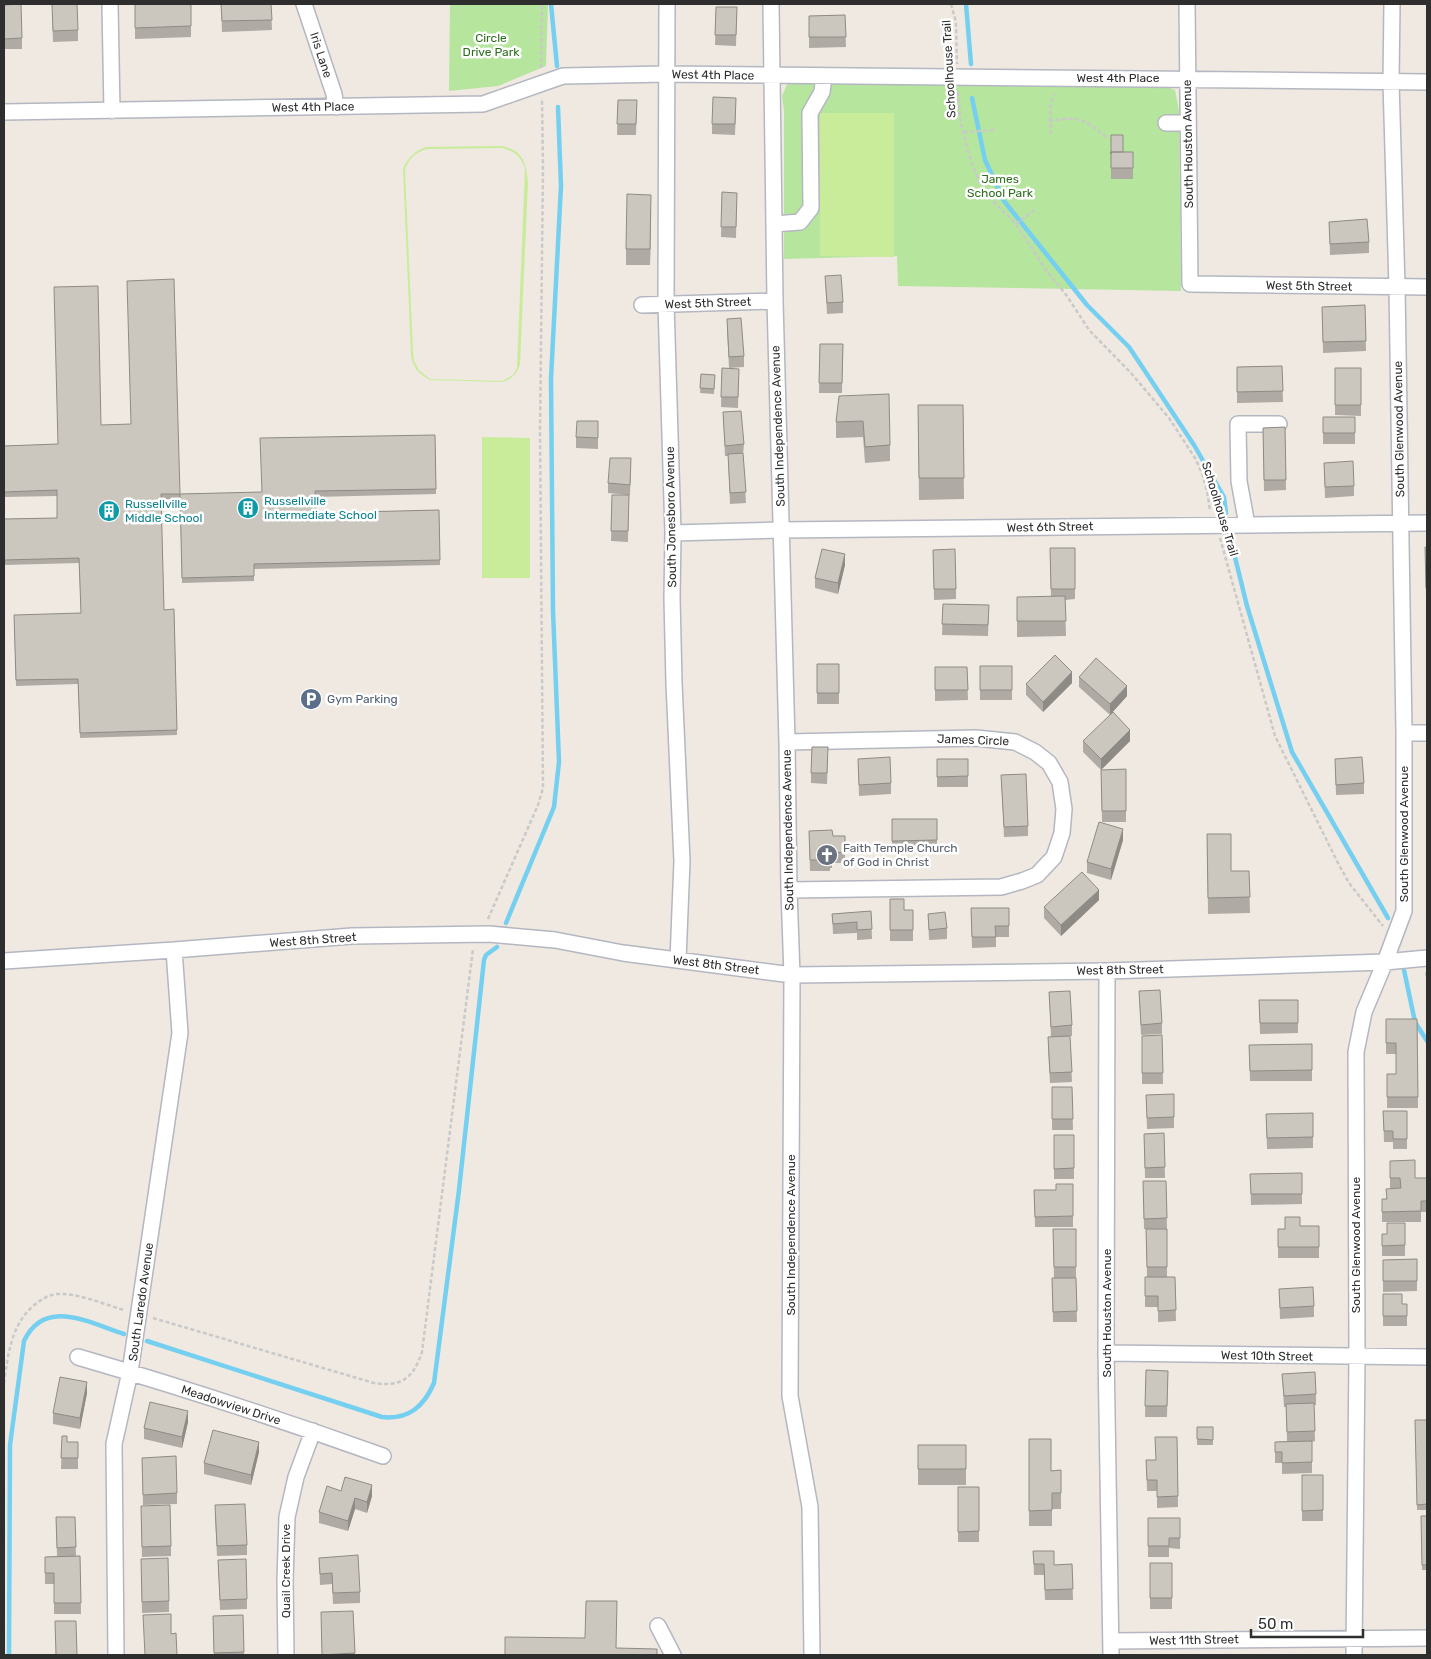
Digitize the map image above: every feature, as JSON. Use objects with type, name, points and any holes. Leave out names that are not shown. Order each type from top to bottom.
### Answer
[{"type":"street","points":[[110,4],[112,111]]},
{"type":"street","name":"Iris Lane","points":[[304,4],[334,94],[336,107]]},
{"type":"street","points":[[667,4],[667,74]]},
{"type":"street","name":"South Independence Avenue","points":[[771,4],[775,301],[792,975],[790,1396],[810,1507],[812,1655]]},
{"type":"street","name":"South Houston Avenue","points":[[1187,4],[1190,284]]},
{"type":"street","name":"South Glenwood Avenue","points":[[1354,1655],[1356,1052],[1364,1012],[1404,911],[1404,733],[1391,82],[1392,4]]},
{"type":"street","name":"West 4th Place","points":[[4,112],[483,104],[563,76],[667,74],[1427,82]]},
{"type":"street","name":"South Jonesboro Avenue","points":[[667,74],[666,304],[673,533],[672,631],[682,860],[678,960]]},
{"type":"street","points":[[774,224],[800,222],[811,208],[810,113],[822,92],[824,76]]},
{"type":"street","points":[[1166,123],[1188,123]]},
{"type":"street","name":"West 5th Street","points":[[1190,284],[1427,287]]},
{"type":"street","name":"West 5th Street","points":[[642,305],[775,301]]},
{"type":"street","points":[[1248,525],[1239,481],[1238,424],[1279,424]]},
{"type":"street","name":"West 6th Street","points":[[673,533],[781,530],[1427,524]]},
{"type":"street","points":[[1404,733],[1427,732]]},
{"type":"street","name":"James Circle","points":[[787,742],[976,738],[1015,742],[1035,752],[1049,763],[1060,782],[1064,809],[1062,833],[1054,857],[1037,875],[1022,881],[1001,886],[789,890]]},
{"type":"street","name":"West 8th Street","points":[[5,961],[352,936],[480,934],[555,940],[623,953],[792,975],[1108,971],[1385,962],[1426,958]]},
{"type":"street","name":"South Laredo Avenue","points":[[116,1655],[114,1444],[130,1372],[180,1033],[174,950]]},
{"type":"street","name":"South Houston Avenue","points":[[1108,971],[1106,1353],[1111,1648]]},
{"type":"street","name":"West 10th Street","points":[[1106,1353],[1427,1357]]},
{"type":"street","name":"Meadowview Drive","points":[[78,1357],[313,1431],[382,1456]]},
{"type":"street","name":"Quail Creek Drive","points":[[286,1655],[285,1580],[287,1517],[296,1477],[313,1431]]},
{"type":"street","points":[[658,1626],[673,1655]]},
{"type":"street","name":"West 11th Street","points":[[1111,1648],[1354,1638],[1427,1638]]},
{"type":"path","points":[[4,1383],[14,1331],[28,1311],[46,1296],[59,1294],[76,1296],[374,1383],[392,1385],[404,1380],[418,1363],[422,1352],[471,952],[501,892],[538,805],[542,788],[540,434],[543,168],[542,4]]},
{"type":"path","name":"Schoolhouse Trail","points":[[951,4],[956,22],[960,110],[968,152],[980,184],[993,201],[1016,224],[1085,325],[1131,373],[1169,418],[1195,458],[1207,491],[1210,513],[1216,526],[1275,736],[1349,883],[1386,929],[1396,933]]},
{"type":"path","points":[[1051,134],[1049,121],[1050,107],[1054,94]]},
{"type":"path","points":[[1049,121],[1072,117],[1089,122],[1106,137]]},
{"type":"path","points":[[964,132],[994,130]]},
{"type":"path","points":[[1016,224],[1034,210]]},
{"type":"path","points":[[1426,958],[1427,978]]},
{"type":"green space","name":"Circle Drive Park","points":[[450,4],[548,4],[546,66],[498,86],[449,91]]},
{"type":"green space","name":"James School Park","points":[[788,82],[1160,85],[1175,90],[1179,111],[1181,291],[898,286],[897,256],[784,259],[784,111],[782,96]]},
{"type":"green space","points":[[820,113],[894,113],[894,257],[820,256]]},
{"type":"green space","points":[[501,146],[514,150],[519,154],[526,168],[528,182],[520,364],[514,376],[502,382],[430,380],[419,373],[413,363],[411,354],[403,169],[412,155],[426,147]],"holes":[[[427,149],[507,149],[514,152],[525,168],[517,368],[513,375],[502,381],[430,379],[419,370],[414,361],[413,353],[405,170],[413,156]]]},
{"type":"green space","points":[[482,437],[530,438],[530,578],[482,578]]},
{"type":"building","points":[[21,4],[22,38],[4,39],[4,5]]},
{"type":"building","points":[[52,4],[77,4],[78,30],[53,31]]},
{"type":"building","points":[[135,4],[191,4],[191,26],[135,28]]},
{"type":"building","points":[[221,4],[271,4],[272,20],[222,21]]},
{"type":"building","points":[[716,7],[737,7],[736,35],[715,35]]},
{"type":"building","points":[[845,15],[846,37],[809,37],[809,16]]},
{"type":"building","points":[[713,97],[736,98],[735,124],[712,124]]},
{"type":"building","points":[[618,100],[637,100],[636,124],[617,124]]},
{"type":"building","points":[[1111,135],[1123,135],[1123,152],[1111,152]]},
{"type":"building","points":[[1111,152],[1133,152],[1133,168],[1111,168]]},
{"type":"building","points":[[722,192],[737,193],[736,227],[721,227]]},
{"type":"building","points":[[627,194],[651,195],[650,249],[626,249]]},
{"type":"building","points":[[1367,219],[1369,242],[1330,244],[1329,222]]},
{"type":"building","points":[[841,275],[843,302],[827,303],[825,276]]},
{"type":"building","name":"Russellville Middle School","points":[[174,279],[180,494],[161,494],[164,610],[174,609],[177,730],[80,733],[78,679],[16,680],[14,615],[81,613],[79,558],[4,560],[4,519],[57,518],[57,490],[4,492],[4,446],[58,444],[54,287],[98,286],[101,425],[131,424],[127,281]]},
{"type":"building","points":[[1365,305],[1366,341],[1323,342],[1322,307]]},
{"type":"building","points":[[741,318],[744,356],[729,357],[727,319]]},
{"type":"building","points":[[820,344],[843,344],[842,383],[819,383]]},
{"type":"building","points":[[1282,366],[1283,391],[1237,392],[1237,367]]},
{"type":"building","points":[[722,368],[739,369],[738,397],[721,397]]},
{"type":"building","points":[[1335,368],[1361,368],[1361,405],[1335,405]]},
{"type":"building","points":[[701,374],[715,375],[714,389],[700,388]]},
{"type":"building","points":[[889,394],[890,445],[865,447],[863,421],[836,422],[839,396]]},
{"type":"building","points":[[918,405],[963,405],[964,478],[919,478]]},
{"type":"building","points":[[741,411],[744,444],[725,446],[723,412]]},
{"type":"building","points":[[1323,417],[1355,417],[1355,433],[1323,433]]},
{"type":"building","points":[[577,421],[598,421],[598,438],[576,437]]},
{"type":"building","points":[[1285,427],[1286,480],[1264,480],[1263,428]]},
{"type":"building","name":"Russellville Intermediate School","points":[[435,435],[436,489],[315,491],[316,513],[439,510],[440,560],[254,564],[254,576],[182,578],[180,494],[262,492],[260,438]]},
{"type":"building","points":[[743,453],[746,492],[730,493],[728,454]]},
{"type":"building","points":[[610,458],[631,458],[630,485],[608,483]]},
{"type":"building","points":[[1353,461],[1354,486],[1325,487],[1324,463]]},
{"type":"building","points":[[612,495],[629,495],[628,531],[611,531]]},
{"type":"building","points":[[1425,547],[1427,547],[1427,588],[1426,588]]},
{"type":"building","points":[[1050,548],[1075,548],[1075,589],[1051,589]]},
{"type":"building","points":[[822,549],[845,554],[838,583],[815,578]]},
{"type":"building","points":[[955,549],[956,589],[934,589],[933,550]]},
{"type":"building","points":[[1065,596],[1066,621],[1017,621],[1017,597]]},
{"type":"building","points":[[943,604],[989,605],[988,625],[942,624]]},
{"type":"building","points":[[1055,655],[1072,672],[1043,702],[1026,684]]},
{"type":"building","points":[[1096,658],[1127,686],[1110,704],[1079,677]]},
{"type":"building","points":[[817,664],[839,664],[839,693],[817,693]]},
{"type":"building","points":[[980,666],[1012,666],[1012,690],[980,690]]},
{"type":"building","points":[[935,667],[967,667],[968,690],[935,690]]},
{"type":"building","points":[[1113,712],[1130,730],[1101,759],[1083,741]]},
{"type":"building","points":[[812,747],[828,747],[827,773],[811,773]]},
{"type":"building","points":[[890,757],[891,783],[859,785],[858,759]]},
{"type":"building","points":[[1362,757],[1364,783],[1336,785],[1335,759]]},
{"type":"building","points":[[937,759],[968,759],[968,776],[937,777]]},
{"type":"building","points":[[1126,769],[1126,811],[1102,811],[1101,770]]},
{"type":"building","points":[[1026,774],[1028,826],[1004,827],[1001,775]]},
{"type":"building","points":[[892,819],[937,819],[937,840],[892,841]]},
{"type":"building","points":[[1099,822],[1123,829],[1111,869],[1087,862]]},
{"type":"building","points":[[832,830],[833,836],[845,836],[845,852],[832,853],[830,860],[810,860],[809,831]]},
{"type":"building","points":[[1207,834],[1231,834],[1231,871],[1249,871],[1250,897],[1208,898]]},
{"type":"building","points":[[1082,872],[1099,890],[1061,925],[1044,907]]},
{"type":"building","points":[[890,899],[904,899],[904,910],[913,910],[913,930],[890,930]]},
{"type":"building","points":[[971,908],[1009,908],[1009,926],[995,926],[996,937],[972,937]]},
{"type":"building","points":[[871,911],[872,929],[857,930],[857,922],[833,924],[832,914]]},
{"type":"building","points":[[945,912],[947,928],[929,930],[928,914]]},
{"type":"building","points":[[1160,990],[1162,1023],[1141,1025],[1139,991]]},
{"type":"building","points":[[1070,991],[1072,1025],[1051,1027],[1049,992]]},
{"type":"building","points":[[1259,1000],[1298,1000],[1298,1023],[1260,1023]]},
{"type":"building","points":[[1386,1019],[1417,1019],[1418,1097],[1387,1097],[1387,1074],[1396,1074],[1396,1043],[1386,1043]]},
{"type":"building","points":[[1162,1035],[1163,1073],[1142,1073],[1142,1036]]},
{"type":"building","points":[[1070,1036],[1072,1072],[1050,1073],[1048,1037]]},
{"type":"building","points":[[1312,1044],[1312,1070],[1250,1071],[1249,1045]]},
{"type":"building","points":[[1052,1087],[1072,1087],[1073,1119],[1052,1119]]},
{"type":"building","points":[[1174,1094],[1174,1117],[1147,1118],[1146,1095]]},
{"type":"building","points":[[1383,1111],[1407,1111],[1407,1139],[1393,1139],[1393,1131],[1384,1131]]},
{"type":"building","points":[[1313,1113],[1313,1137],[1267,1138],[1266,1114]]},
{"type":"building","points":[[1164,1133],[1165,1167],[1145,1168],[1144,1134]]},
{"type":"building","points":[[1054,1135],[1074,1135],[1074,1168],[1054,1169]]},
{"type":"building","points":[[1415,1160],[1415,1178],[1427,1178],[1427,1201],[1421,1201],[1421,1211],[1382,1212],[1382,1199],[1387,1199],[1386,1189],[1401,1188],[1400,1178],[1390,1178],[1390,1161]]},
{"type":"building","points":[[1302,1173],[1302,1194],[1251,1194],[1250,1174]]},
{"type":"building","points":[[1143,1181],[1166,1181],[1167,1218],[1144,1219]]},
{"type":"building","points":[[1056,1184],[1073,1184],[1073,1216],[1035,1217],[1034,1190],[1056,1190]]},
{"type":"building","points":[[1285,1217],[1300,1217],[1300,1226],[1319,1226],[1319,1247],[1278,1247],[1278,1229],[1285,1229]]},
{"type":"building","points":[[1387,1223],[1405,1223],[1405,1245],[1382,1246],[1382,1234],[1387,1234]]},
{"type":"building","points":[[1053,1229],[1076,1229],[1076,1267],[1054,1267]]},
{"type":"building","points":[[1146,1229],[1167,1229],[1167,1267],[1147,1267]]},
{"type":"building","points":[[1417,1259],[1417,1281],[1383,1281],[1383,1260]]},
{"type":"building","points":[[1145,1277],[1175,1277],[1176,1310],[1158,1311],[1158,1296],[1145,1296]]},
{"type":"building","points":[[1052,1278],[1076,1278],[1077,1311],[1053,1312]]},
{"type":"building","points":[[1313,1287],[1314,1306],[1280,1308],[1279,1289]]},
{"type":"building","points":[[1383,1294],[1402,1294],[1402,1304],[1407,1304],[1407,1316],[1383,1316]]},
{"type":"building","points":[[1146,1370],[1168,1371],[1167,1406],[1145,1406]]},
{"type":"building","points":[[1315,1372],[1316,1394],[1284,1396],[1282,1374]]},
{"type":"building","points":[[60,1377],[87,1382],[80,1418],[53,1413]]},
{"type":"building","points":[[150,1402],[188,1411],[182,1437],[144,1428]]},
{"type":"building","points":[[1314,1403],[1315,1431],[1287,1432],[1286,1404]]},
{"type":"building","points":[[1415,1420],[1427,1420],[1427,1504],[1417,1505]]},
{"type":"building","points":[[1197,1427],[1213,1427],[1213,1440],[1197,1439]]},
{"type":"building","points":[[213,1430],[259,1442],[251,1475],[204,1463]]},
{"type":"building","points":[[62,1436],[67,1436],[67,1442],[78,1442],[78,1458],[61,1458]]},
{"type":"building","points":[[1155,1437],[1177,1437],[1178,1496],[1157,1497],[1157,1480],[1147,1480],[1146,1460],[1156,1460]]},
{"type":"building","points":[[1029,1439],[1051,1439],[1051,1471],[1061,1470],[1061,1493],[1052,1493],[1052,1510],[1029,1511]]},
{"type":"building","points":[[1312,1441],[1312,1462],[1282,1463],[1282,1452],[1275,1452],[1275,1442]]},
{"type":"building","points":[[918,1445],[966,1445],[966,1469],[918,1469]]},
{"type":"building","points":[[176,1456],[177,1493],[143,1495],[142,1458]]},
{"type":"building","points":[[1302,1475],[1323,1475],[1323,1510],[1302,1511]]},
{"type":"building","points":[[345,1477],[372,1485],[367,1502],[355,1498],[348,1521],[319,1512],[327,1486],[341,1491]]},
{"type":"building","points":[[958,1487],[979,1487],[979,1531],[958,1532]]},
{"type":"building","points":[[245,1504],[247,1545],[217,1546],[215,1505]]},
{"type":"building","points":[[170,1505],[171,1546],[142,1547],[141,1506]]},
{"type":"building","points":[[1421,1516],[1427,1516],[1427,1565],[1422,1565]]},
{"type":"building","points":[[56,1517],[75,1517],[76,1547],[57,1548]]},
{"type":"building","points":[[1148,1518],[1180,1518],[1180,1538],[1169,1538],[1169,1546],[1148,1546]]},
{"type":"building","points":[[1033,1551],[1054,1551],[1054,1565],[1072,1564],[1073,1589],[1045,1590],[1044,1564],[1034,1564]]},
{"type":"building","points":[[358,1555],[360,1592],[333,1593],[332,1573],[320,1574],[319,1558]]},
{"type":"building","points":[[80,1556],[81,1603],[54,1603],[54,1573],[45,1573],[45,1557]]},
{"type":"building","points":[[168,1558],[169,1601],[142,1602],[141,1559]]},
{"type":"building","points":[[246,1559],[247,1599],[220,1600],[218,1560]]},
{"type":"building","points":[[1150,1563],[1172,1563],[1172,1598],[1150,1598]]},
{"type":"building","points":[[586,1601],[617,1601],[616,1648],[657,1649],[657,1655],[505,1655],[505,1637],[585,1638]]},
{"type":"building","points":[[353,1611],[355,1653],[322,1655],[321,1612]]},
{"type":"building","points":[[171,1614],[171,1634],[176,1633],[177,1655],[145,1655],[143,1615]]},
{"type":"building","points":[[243,1615],[244,1652],[214,1653],[213,1616]]},
{"type":"building","points":[[55,1621],[76,1621],[77,1655],[56,1655]]},
{"type":"waterway","points":[[551,4],[557,66]]},
{"type":"waterway","points":[[966,4],[971,64]]},
{"type":"waterway","points":[[972,98],[985,160],[1004,201],[1087,305],[1129,347],[1194,445],[1224,497],[1226,513]]},
{"type":"waterway","points":[[506,923],[554,807],[559,762],[553,611],[551,378],[561,186],[558,107]]},
{"type":"waterway","points":[[1230,537],[1247,606],[1292,752],[1388,918]]},
{"type":"waterway","points":[[147,1341],[382,1417],[408,1414],[420,1405],[434,1383],[459,1190],[484,960],[486,955],[497,947]]},
{"type":"waterway","points":[[1404,970],[1415,1022],[1427,1041]]},
{"type":"waterway","points":[[9,1655],[10,1445],[24,1341],[33,1328],[44,1320],[56,1317],[83,1320],[124,1334]]},
{"type":"place","name":"Russellville Intermediate School","points":[[248,508]]},
{"type":"place","name":"Russellville Middle School","points":[[109,511]]},
{"type":"place","name":"Gym Parking","points":[[311,699]]},
{"type":"place","name":"Faith Temple Church of God in Christ","points":[[827,855]]}]
